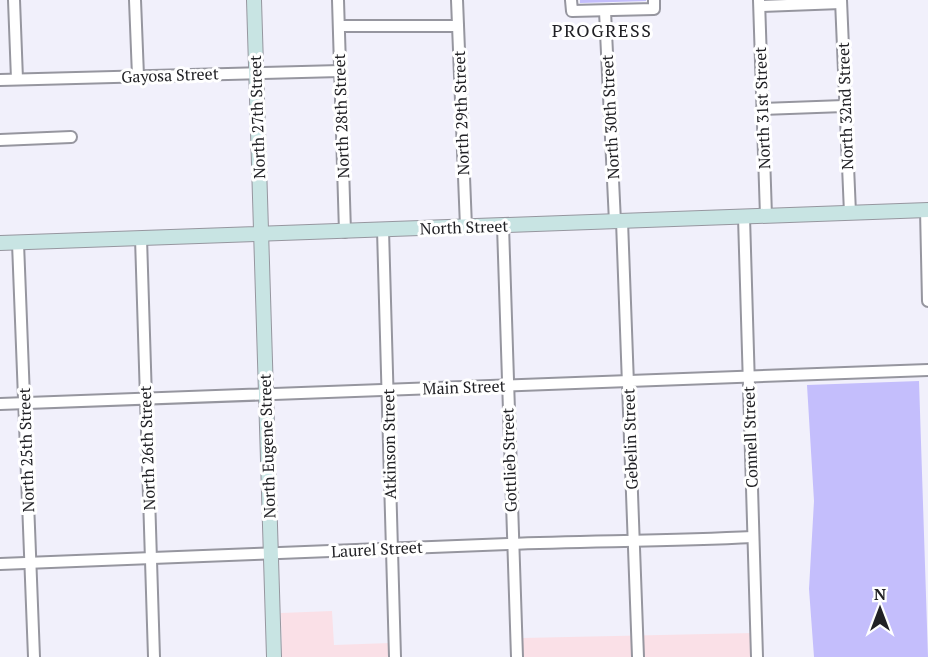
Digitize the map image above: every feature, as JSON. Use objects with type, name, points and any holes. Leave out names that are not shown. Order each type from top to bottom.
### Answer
[{"type":"street","points":[[14,0],[17,79]]},
{"type":"street","points":[[135,0],[138,76]]},
{"type":"street","name":"North 27th Street","points":[[254,0],[261,234]]},
{"type":"street","name":"North 28th Street","points":[[338,0],[345,232]]},
{"type":"street","name":"North 29th Street","points":[[457,0],[465,227]]},
{"type":"street","points":[[759,3],[841,1]]},
{"type":"street","name":"North 32nd Street","points":[[841,1],[850,213]]},
{"type":"street","name":"North 31st Street","points":[[759,3],[766,216]]},
{"type":"street","points":[[572,6],[605,11],[654,4]]},
{"type":"street","name":"North 30th Street","points":[[605,11],[618,222]]},
{"type":"street","points":[[339,26],[458,26]]},
{"type":"street","name":"Gayosa Street","points":[[0,80],[340,71]]},
{"type":"street","points":[[762,109],[844,106]]},
{"type":"street","points":[[0,140],[71,137]]},
{"type":"street","points":[[927,210],[928,301]]},
{"type":"street","name":"North Street","points":[[0,243],[927,210]]},
{"type":"street","name":"Connell Street","points":[[744,218],[757,657]]},
{"type":"street","name":"Gebelin Street","points":[[618,222],[628,380],[638,657]]},
{"type":"street","name":"Gottlieb Street","points":[[503,226],[517,657]]},
{"type":"street","name":"Atkinson Street","points":[[383,230],[395,657]]},
{"type":"street","name":"North Eugene Street","points":[[261,234],[274,657]]},
{"type":"street","name":"North 26th Street","points":[[141,238],[154,657]]},
{"type":"street","name":"North 25th Street","points":[[18,243],[34,657]]},
{"type":"street","name":"Main Street","points":[[0,404],[928,370]]},
{"type":"street","name":"Laurel Street","points":[[0,564],[753,537]]},
{"type":"shaded area","points":[[580,0],[646,0],[646,1],[580,3]]},
{"type":"shaded area","points":[[919,381],[928,657],[814,657],[809,589],[814,501],[807,385]]},
{"type":"shaded area","points":[[332,611],[334,645],[390,643],[390,657],[282,657],[281,613]]},
{"type":"shaded area","points":[[753,633],[753,657],[523,657],[522,638]]},
{"type":"district","name":"PROGRESS","points":[[602,31]]}]
